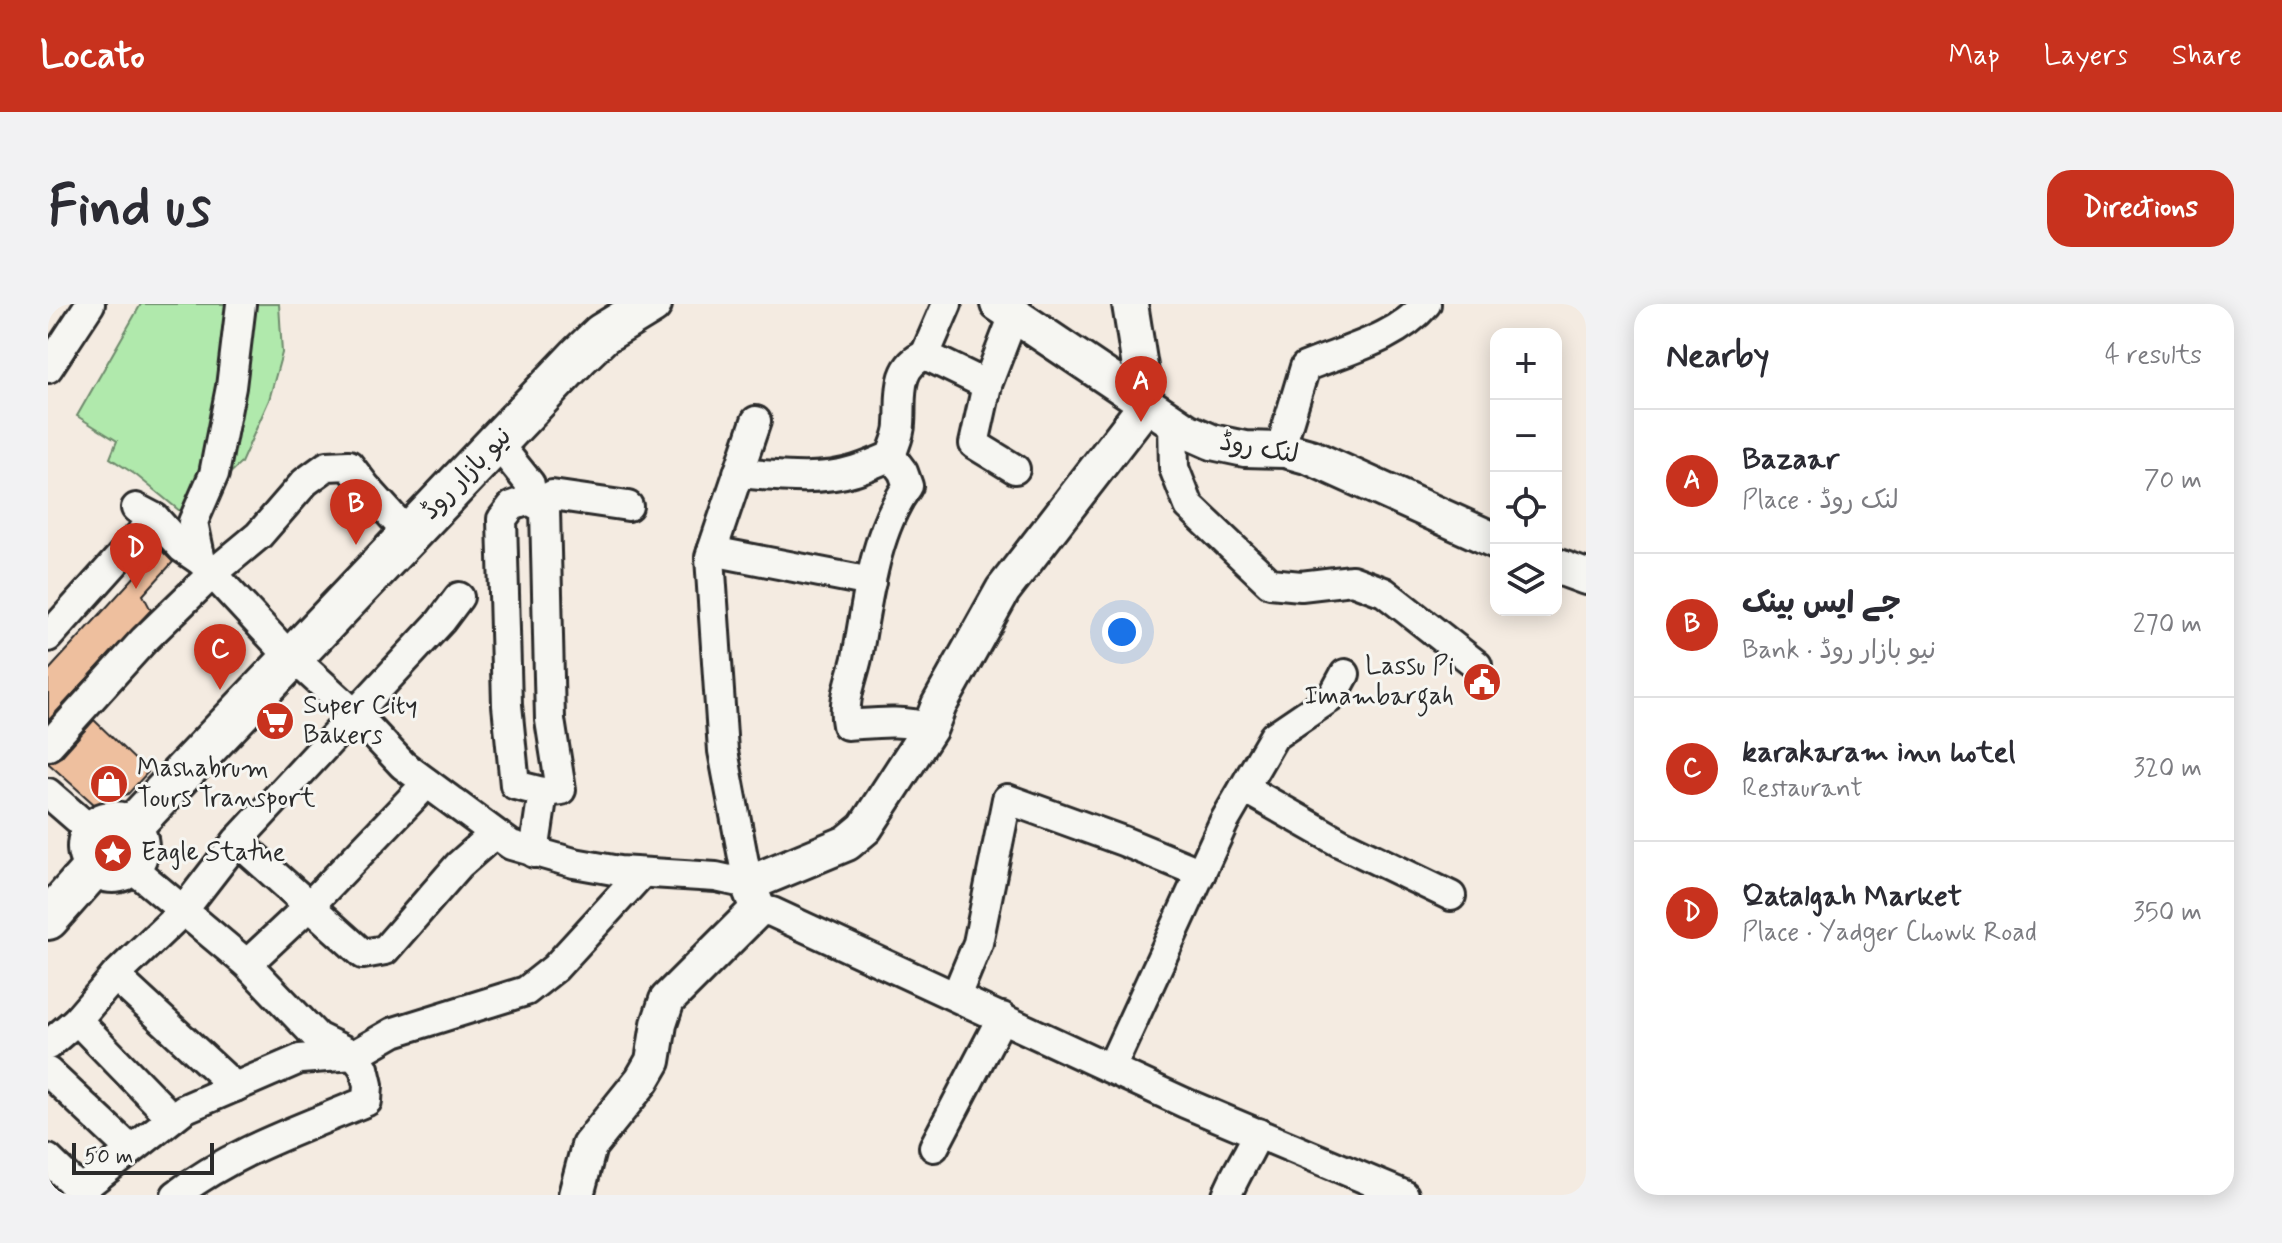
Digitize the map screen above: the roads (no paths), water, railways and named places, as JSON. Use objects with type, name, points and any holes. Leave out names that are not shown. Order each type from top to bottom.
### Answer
[{"type":"highway","name":"نیو بازار روڈ","points":[[48,919],[602,334],[651,304]]},
{"type":"main road","points":[[576,1195],[589,1146],[642,1080],[653,1061],[659,1024],[667,1000],[753,897],[847,843],[865,828],[930,728],[939,705],[1003,590],[1160,414],[1130,304]]},
{"type":"main road","name":"لنک روڈ","points":[[1006,310],[1160,414],[1212,442],[1310,457],[1490,538]]},
{"type":"main road","points":[[1562,568],[1586,577]]},
{"type":"street","points":[[48,368],[90,304]]},
{"type":"street","points":[[206,567],[193,522],[214,474],[231,387],[241,304]]},
{"type":"street","points":[[925,355],[947,304]]},
{"type":"street","points":[[1280,450],[1305,367],[1380,337],[1412,320],[1426,304]]},
{"type":"street","points":[[1006,310],[974,444],[1015,469]]},
{"type":"street","points":[[891,456],[900,427],[902,382],[906,370],[916,358],[925,355],[987,385]]},
{"type":"street","points":[[1160,414],[1174,468],[1189,506],[1270,583],[1301,586],[1352,580],[1384,592],[1477,665]]},
{"type":"street","points":[[753,897],[723,751],[710,557],[756,421]]},
{"type":"street","points":[[497,443],[530,484],[537,504],[550,720],[561,790],[543,792],[515,785],[507,705],[502,519],[512,506],[537,504],[552,495],[628,506]]},
{"type":"street","points":[[738,473],[815,476],[854,471],[891,456]]},
{"type":"street","points":[[891,456],[903,472],[908,486],[897,501],[871,582],[847,695],[847,725],[888,721],[930,728]]},
{"type":"street","points":[[48,746],[206,567],[259,535],[305,482],[327,466],[349,465],[409,535]]},
{"type":"street","points":[[48,637],[145,513],[206,567],[278,644],[295,656],[356,715],[403,765],[511,845],[574,863],[642,873],[716,877],[753,897],[772,912],[1111,1068],[1404,1195]]},
{"type":"street","points":[[712,551],[871,582]]},
{"type":"street","points":[[48,1045],[77,1020],[115,976],[182,912],[237,841],[356,715],[459,597]]},
{"type":"street","points":[[1111,1068],[1224,822],[1274,736],[1333,696],[1345,674]]},
{"type":"street","points":[[247,964],[310,905],[427,783]]},
{"type":"street","points":[[1244,788],[1341,843],[1451,896]]},
{"type":"street","points":[[534,853],[543,792]]},
{"type":"street","points":[[48,793],[182,912],[247,964],[317,1037],[354,1055],[366,1077],[367,1101],[243,1153],[197,1179],[176,1195]]},
{"type":"street","points":[[956,996],[978,943],[1007,799],[1201,873]]},
{"type":"street","points":[[237,841],[363,954],[385,950],[459,865],[494,834]]},
{"type":"street","points":[[48,1159],[77,1192],[184,1109],[300,1059],[354,1055],[394,1032],[526,991],[555,968],[642,873]]},
{"type":"street","points":[[115,976],[235,1087]]},
{"type":"street","points":[[934,1147],[1002,1017]]},
{"type":"street","points":[[77,1020],[172,1118]]},
{"type":"street","points":[[48,1072],[130,1149]]},
{"type":"street","points":[[1227,1195],[1258,1133]]},
{"type":"place","name":"Bazaar","points":[[1141,422]]},
{"type":"place","name":"جے ایس بینک","points":[[356,545]]},
{"type":"place","name":"Qatalgah Market","points":[[136,589]]},
{"type":"place","name":"Lassu Pi Imambargah","points":[[1482,682]]},
{"type":"place","name":"karakaram inn hotel","points":[[220,690]]},
{"type":"place","name":"Super City Bakers","points":[[275,721]]},
{"type":"place","name":"Mashabrum Tours Transport","points":[[109,784]]},
{"type":"place","name":"Eagle Statue","points":[[113,853]]}]
